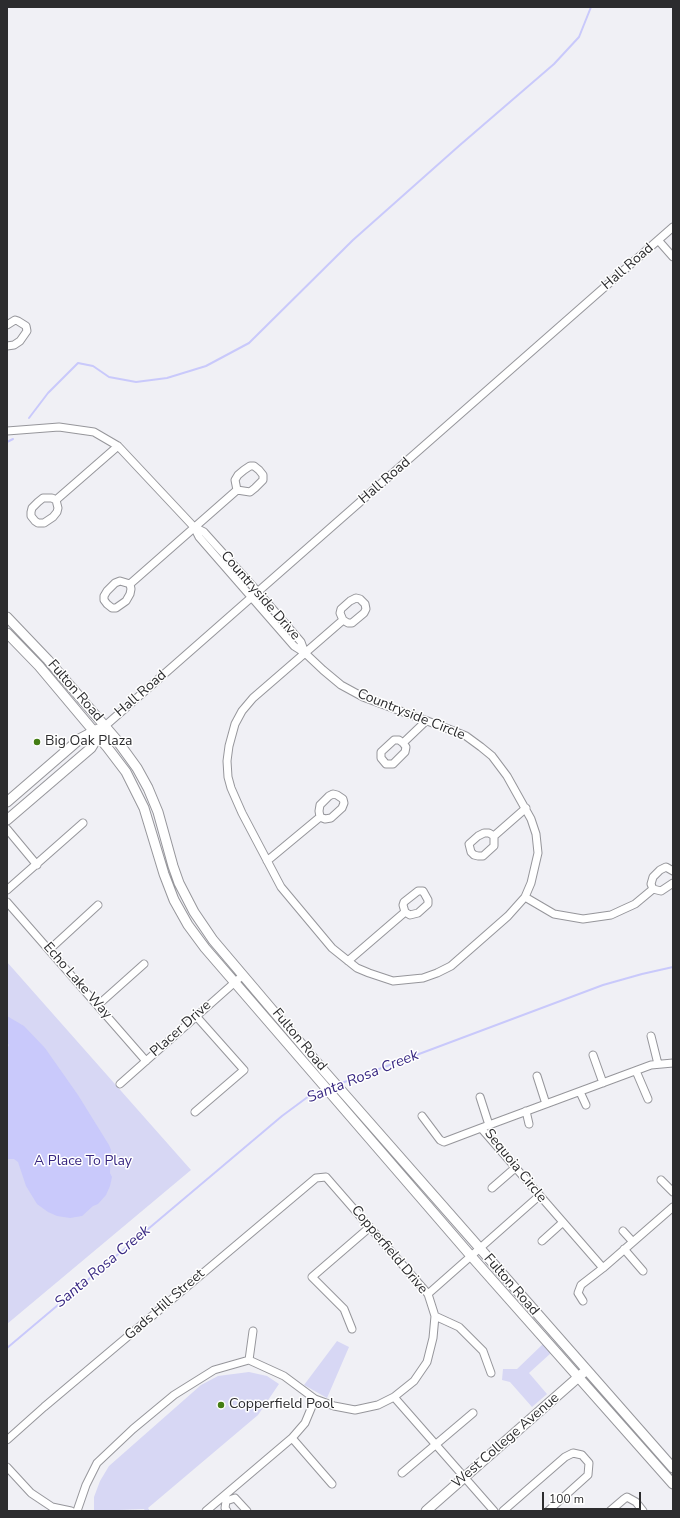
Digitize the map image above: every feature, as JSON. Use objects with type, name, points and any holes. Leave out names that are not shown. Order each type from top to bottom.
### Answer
[{"type":"main road","name":"Fulton Road","points":[[7,617],[48,660],[105,726],[130,758],[148,788],[161,823],[176,875],[194,912],[213,940],[352,1103],[673,1468]]},
{"type":"main road","name":"Fulton Road","points":[[7,633],[39,666],[120,764],[140,798],[164,874],[180,912],[205,948],[471,1256],[673,1484]]},
{"type":"main road","points":[[7,802],[81,738],[96,734],[105,726]]},
{"type":"main road","points":[[7,820],[91,748],[96,734]]},
{"type":"main road","name":"West College Avenue","points":[[426,1511],[587,1370]]},
{"type":"street","name":"Hall Road","points":[[105,726],[673,227]]},
{"type":"street","points":[[658,240],[673,256]]},
{"type":"street","points":[[7,324],[18,320],[26,326],[27,331],[20,341],[14,345],[7,346]]},
{"type":"street","name":"Countryside Drive","points":[[7,431],[59,427],[94,432],[118,446],[194,527],[199,537],[294,646],[305,653]]},
{"type":"street","points":[[56,500],[118,446]]},
{"type":"street","points":[[130,584],[237,490]]},
{"type":"street","name":"Countryside Drive","points":[[194,527],[204,532],[258,592],[301,642],[305,653]]},
{"type":"street","points":[[305,653],[343,620]]},
{"type":"street","name":"Countryside Circle","points":[[305,653],[341,685],[363,697],[426,721],[466,736],[492,756],[507,776],[526,808],[536,834],[538,853],[531,883],[525,898],[508,916],[451,966],[423,978],[393,980],[357,968],[332,948],[281,887],[242,813],[231,788],[227,761],[229,746],[242,711],[253,698],[305,653]]},
{"type":"street","points":[[403,743],[426,721]]},
{"type":"street","points":[[494,836],[526,808]]},
{"type":"street","points":[[267,861],[320,817]]},
{"type":"street","points":[[7,890],[83,824]]},
{"type":"street","points":[[7,829],[37,865]]},
{"type":"street","points":[[652,889],[651,884],[653,877],[660,870],[666,867],[673,871]]},
{"type":"street","points":[[652,889],[661,891],[673,883]]},
{"type":"street","points":[[525,898],[554,914],[583,919],[611,915],[635,904],[652,889]]},
{"type":"street","name":"Echo Lake Way","points":[[7,902],[146,1061]]},
{"type":"street","points":[[49,950],[98,905]]},
{"type":"street","points":[[348,961],[405,912]]},
{"type":"street","points":[[98,1006],[144,964]]},
{"type":"street","name":"Placer Drive","points":[[120,1084],[243,975]]},
{"type":"street","points":[[195,1112],[244,1070],[196,1016]]},
{"type":"street","points":[[651,1036],[658,1064]]},
{"type":"street","points":[[593,1055],[603,1083]]},
{"type":"street","name":"Sequoia Circle","points":[[603,1268],[562,1223],[481,1128],[651,1065],[673,1063]]},
{"type":"street","points":[[636,1071],[648,1099]]},
{"type":"street","points":[[537,1076],[546,1104]]},
{"type":"street","points":[[580,1092],[586,1105]]},
{"type":"street","points":[[480,1097],[489,1125]]},
{"type":"street","points":[[526,1111],[529,1124]]},
{"type":"street","points":[[422,1116],[440,1140],[444,1142],[481,1128]]},
{"type":"street","points":[[492,1188],[515,1168]]},
{"type":"street","name":"Copperfield Drive","points":[[249,1360],[284,1376],[315,1399],[334,1406],[355,1410],[378,1405],[394,1397],[414,1381],[427,1362],[433,1338],[435,1316],[428,1294],[326,1177]]},
{"type":"street","name":"Gads Hill Street","points":[[7,1440],[44,1407],[316,1178],[326,1177]]},
{"type":"street","points":[[661,1180],[673,1192]]},
{"type":"street","points":[[428,1294],[539,1196]]},
{"type":"street","points":[[583,1301],[578,1293],[581,1286],[672,1210]]},
{"type":"street","points":[[542,1241],[562,1223]]},
{"type":"street","points":[[352,1329],[344,1309],[312,1277],[370,1227]]},
{"type":"street","points":[[623,1231],[633,1242]]},
{"type":"street","points":[[624,1249],[643,1271]]},
{"type":"street","points":[[435,1316],[459,1327],[483,1352],[491,1372]]},
{"type":"street","points":[[77,1511],[86,1485],[97,1463],[133,1429],[174,1395],[214,1370],[249,1360],[253,1330]]},
{"type":"street","points":[[394,1397],[494,1511]]},
{"type":"street","points":[[206,1511],[224,1498],[292,1438],[305,1423],[315,1399]]},
{"type":"street","points":[[402,1473],[473,1413]]},
{"type":"street","points":[[292,1438],[332,1484]]},
{"type":"street","points":[[503,1511],[565,1457],[573,1453],[582,1455],[589,1463],[588,1475],[548,1511]]},
{"type":"street","points":[[7,1467],[31,1494],[52,1507],[71,1511]]},
{"type":"street","points":[[610,1511],[627,1497],[636,1502],[643,1511]]},
{"type":"street","points":[[224,1498],[225,1508],[227,1511]]},
{"type":"street","points":[[224,1498],[235,1498],[246,1511]]},
{"type":"street","points":[[510,1505],[515,1511]]},
{"type":"green space","name":"A Place To Play","points":[[7,962],[191,1170],[7,1324]]},
{"type":"green space","points":[[337,1341],[349,1347],[327,1398],[304,1385]]},
{"type":"green space","points":[[543,1344],[551,1353],[529,1373],[547,1394],[532,1407],[510,1382],[502,1380],[503,1369],[517,1369]]},
{"type":"green space","points":[[249,1372],[267,1376],[279,1384],[258,1415],[148,1508],[150,1511],[145,1511],[144,1509],[94,1511],[94,1497],[100,1481],[109,1466],[201,1385],[218,1376]]},
{"type":"water","points":[[7,1016],[24,1026],[45,1048],[78,1095],[111,1150],[110,1173],[112,1177],[110,1186],[106,1195],[98,1204],[93,1206],[82,1216],[70,1218],[57,1216],[48,1212],[37,1204],[26,1186],[18,1162],[14,1159],[7,1159],[7,1049],[9,1045],[7,1042]]},
{"type":"waterway","points":[[29,418],[48,393],[78,363],[93,366],[109,377],[136,382],[167,378],[206,366],[249,343],[353,240],[554,64],[579,37],[591,7]]},
{"type":"waterway","points":[[7,442],[13,439]]},
{"type":"waterway","name":"Santa Rosa Creek","points":[[339,1084],[603,985],[673,967]]},
{"type":"waterway","name":"Santa Rosa Creek","points":[[7,1348],[282,1116],[309,1096],[323,1090]]},
{"type":"place","name":"Big Oak Plaza","points":[[37,742]]},
{"type":"place","name":"Copperfield Pool","points":[[221,1405]]}]
